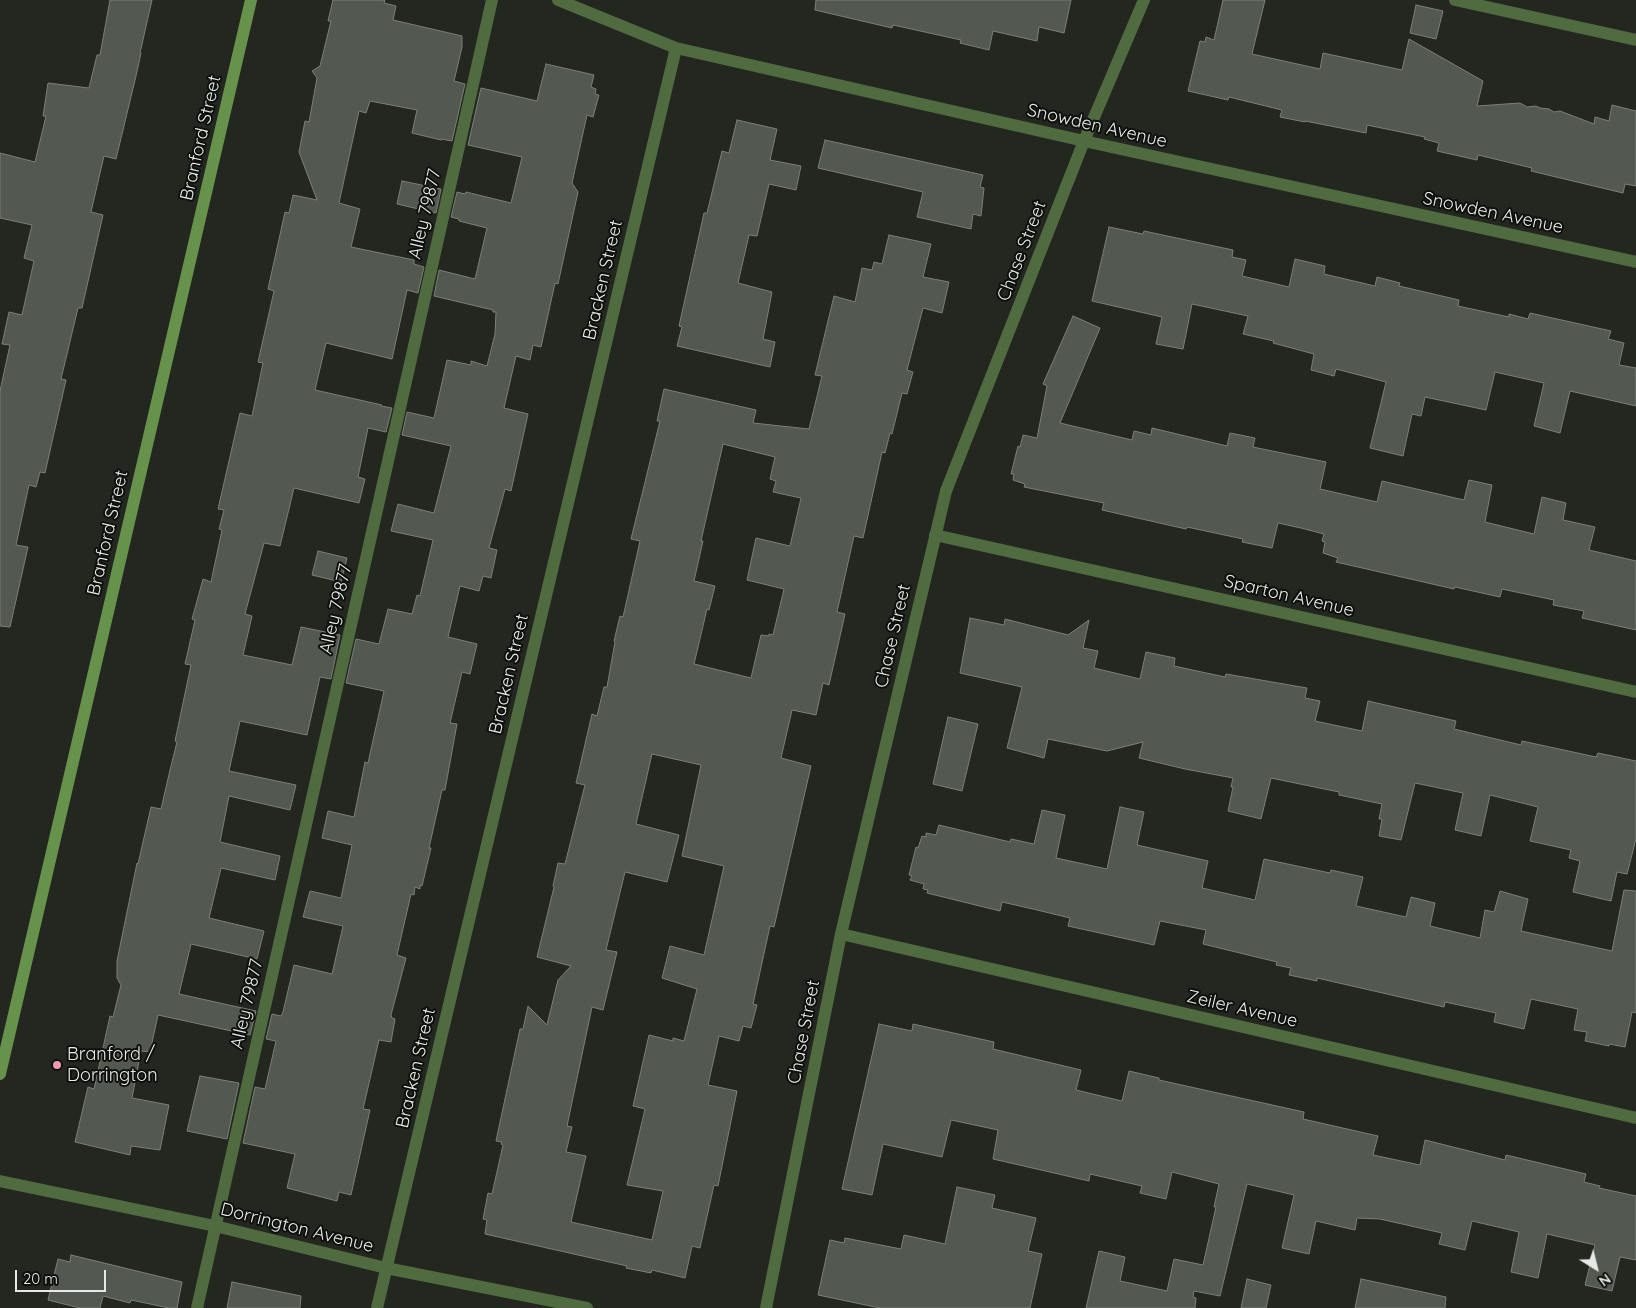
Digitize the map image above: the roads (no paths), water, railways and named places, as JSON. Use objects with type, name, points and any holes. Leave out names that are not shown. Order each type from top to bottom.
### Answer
[{"type":"main road","name":"Branford Street","points":[[0,1074],[251,0]]},
{"type":"street","name":"Alley 79877","points":[[197,1308],[492,0]]},
{"type":"street","name":"Snowden Avenue","points":[[558,0],[676,48],[1084,141],[1636,262]]},
{"type":"street","name":"Chase Street","points":[[766,1308],[841,934],[946,491],[1084,141],[1144,0]]},
{"type":"street","points":[[1455,0],[1636,40]]},
{"type":"street","name":"Bracken Street","points":[[377,1308],[676,48]]},
{"type":"street","name":"Sparton Avenue","points":[[935,535],[1636,692]]},
{"type":"street","name":"Zeiler Avenue","points":[[841,934],[1636,1118]]},
{"type":"street","name":"Dorrington Avenue","points":[[0,1181],[215,1226],[386,1268],[587,1308]]},
{"type":"place","name":"Branford / Dorrington","points":[[57,1065]]}]
